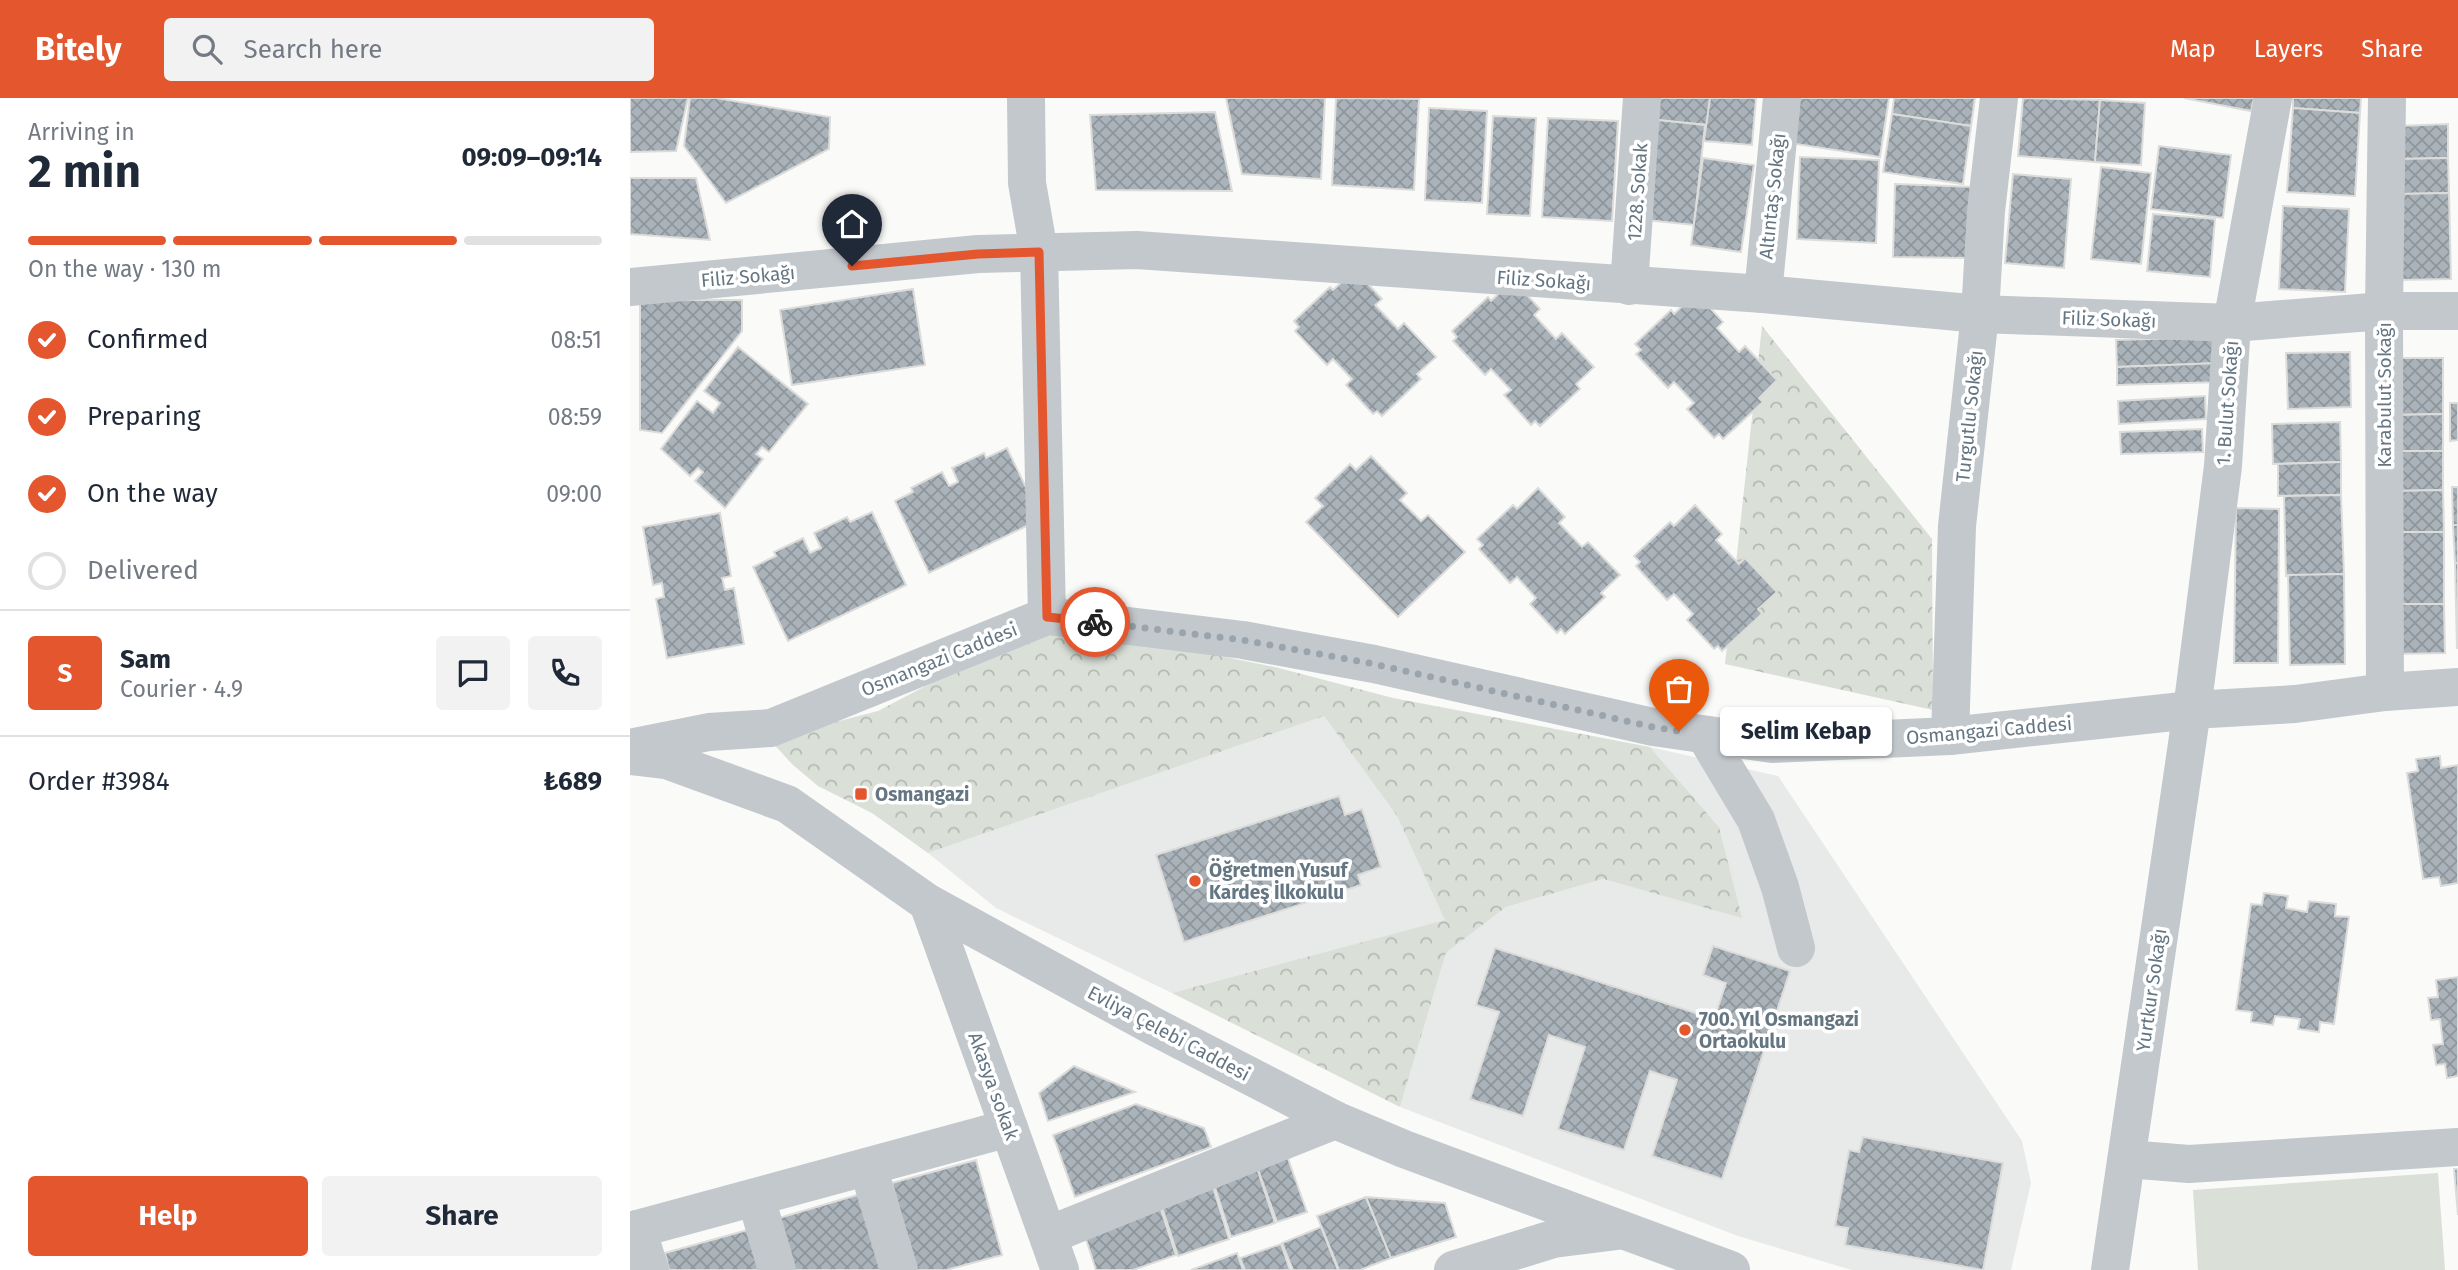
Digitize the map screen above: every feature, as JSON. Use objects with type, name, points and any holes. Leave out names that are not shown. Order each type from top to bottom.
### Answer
[{"type":"street","points":[[1026,98],[1027,183],[1039,252],[1047,617]]},
{"type":"street","name":"1228. Sokak","points":[[1629,286],[1642,98]]},
{"type":"street","name":"Altıntaş Sokağı","points":[[1762,295],[1782,98]]},
{"type":"street","name":"Turgutlu Sokağı","points":[[1950,736],[1957,526],[1980,314],[1986,211],[1999,98]]},
{"type":"street","name":"1. Bulut Sokağı","points":[[2192,710],[2222,466],[2232,323],[2273,98]]},
{"type":"street","name":"Karabulut Sokağı","points":[[2385,692],[2384,311],[2387,98]]},
{"type":"street","name":"Filiz Sokağı","points":[[630,287],[978,254],[1137,250],[1762,295],[1980,314],[2232,323],[2384,311],[2458,311]]},
{"type":"street","name":"Osmangazi Caddesi","points":[[630,748],[709,732],[771,728],[1047,617],[1256,643],[1374,664],[1653,727],[1772,744],[1950,736],[2192,710],[2295,704],[2385,692],[2458,687]]},
{"type":"street","name":"Yurtkur Sokağı","points":[[2110,1270],[2192,710]]},
{"type":"street","points":[[1705,735],[1756,820],[1780,887],[1796,948]]},
{"type":"street","name":"Evliya Çelebi Caddesi","points":[[630,755],[666,760],[787,804],[928,903],[1153,1026],[1335,1120],[1404,1149],[1731,1270]]},
{"type":"street","name":"Akasya sokak","points":[[928,903],[1054,1252]]},
{"type":"street","points":[[1054,1252],[1335,1120]]},
{"type":"street","points":[[650,1270],[633,1230],[1009,1128]]},
{"type":"street","points":[[2127,1159],[2189,1164],[2458,1147]]},
{"type":"street","points":[[868,1167],[899,1270]]},
{"type":"street","points":[[756,1198],[777,1270]]},
{"type":"street","points":[[1453,1270],[1558,1255],[1621,1230]]},
{"type":"shaded area","name":"Öğretmen Yusuf Kardeş İlkokulu","points":[[1324,716],[1397,816],[1446,920],[1172,993],[996,908],[928,853]]},
{"type":"shaded area","name":"700. Yıl Osmangazi Ortaokulu","points":[[1650,747],[1778,776],[2022,1141],[2031,1183],[2011,1270],[1852,1270],[1738,1236],[1400,1107],[1446,953],[1506,907],[1603,879],[1741,917],[1719,827]]},
{"type":"green space","points":[[1762,326],[1932,539],[1933,710],[1725,664]]},
{"type":"green space","points":[[1058,631],[1132,638],[1275,667],[1393,698],[1650,747],[1719,827],[1742,918],[1603,879],[1506,907],[1446,953],[1400,1107],[1172,993],[1445,920],[1397,816],[1324,716],[928,853],[872,813],[818,786],[793,765],[769,739],[878,711],[996,649]]},
{"type":"green space","points":[[2438,1173],[2445,1270],[2198,1270],[2193,1190]]},
{"type":"building","points":[[630,98],[688,98],[676,151],[630,152]]},
{"type":"building","points":[[690,98],[716,98],[830,117],[829,149],[726,203],[684,146]]},
{"type":"building","points":[[1226,98],[1325,98],[1321,179],[1242,174]]},
{"type":"building","points":[[1336,98],[1419,99],[1414,190],[1332,185]]},
{"type":"building","points":[[1659,98],[1710,98],[1708,125],[1657,120]]},
{"type":"building","points":[[1710,98],[1756,98],[1752,145],[1704,141]]},
{"type":"building","points":[[1796,98],[1889,98],[1880,157],[1790,143]]},
{"type":"building","points":[[1894,98],[1975,98],[1971,126],[1892,114]]},
{"type":"building","points":[[2023,98],[2100,100],[2095,162],[2018,156]]},
{"type":"building","points":[[2184,98],[2254,98],[2251,111]]},
{"type":"building","points":[[2293,98],[2361,98],[2360,113],[2293,108]]},
{"type":"building","points":[[2100,100],[2145,103],[2141,165],[2095,162]]},
{"type":"building","points":[[1429,108],[1487,111],[1482,203],[1425,200]]},
{"type":"building","points":[[2293,108],[2360,113],[2355,196],[2287,192]]},
{"type":"building","points":[[1215,112],[1232,191],[1096,190],[1090,115]]},
{"type":"building","points":[[1892,114],[1971,126],[1963,184],[1883,172]]},
{"type":"building","points":[[1493,116],[1536,118],[1530,216],[1487,214]]},
{"type":"building","points":[[1548,118],[1618,121],[1612,221],[1542,217]]},
{"type":"building","points":[[1657,120],[1705,125],[1694,225],[1647,220]]},
{"type":"building","points":[[2448,124],[2448,158],[2399,159],[2398,126]]},
{"type":"building","points":[[2159,146],[2231,155],[2223,218],[2151,209]]},
{"type":"building","points":[[1800,157],[1879,160],[1876,243],[1797,239]]},
{"type":"building","points":[[1703,158],[1754,165],[1741,252],[1691,245]]},
{"type":"building","points":[[2448,158],[2449,193],[2399,194],[2399,159]]},
{"type":"building","points":[[2101,167],[2151,173],[2141,264],[2091,259]]},
{"type":"building","points":[[2013,174],[2071,179],[2064,268],[2005,263]]},
{"type":"building","points":[[630,178],[696,178],[710,240],[630,234]]},
{"type":"building","points":[[1895,184],[1974,187],[1971,258],[1893,257]]},
{"type":"building","points":[[2449,193],[2451,279],[2400,280],[2399,194]]},
{"type":"building","points":[[2283,206],[2349,209],[2345,292],[2279,289]]},
{"type":"building","points":[[2153,214],[2215,219],[2210,277],[2147,271]]},
{"type":"building","points":[[1355,270],[1382,299],[1375,305],[1398,329],[1404,323],[1436,357],[1417,374],[1421,379],[1382,416],[1377,411],[1373,414],[1346,385],[1352,379],[1333,359],[1327,365],[1295,331],[1299,327],[1294,321],[1330,287],[1333,290]]},
{"type":"building","points":[[1513,280],[1540,309],[1534,315],[1556,339],[1562,333],[1594,367],[1576,384],[1580,389],[1540,426],[1535,421],[1531,425],[1504,395],[1511,390],[1491,369],[1485,375],[1453,341],[1457,337],[1452,331],[1488,297],[1491,301]]},
{"type":"building","points":[[913,289],[925,365],[792,385],[780,310]]},
{"type":"building","points":[[1696,293],[1723,322],[1717,328],[1739,352],[1745,346],[1777,380],[1759,398],[1763,402],[1723,439],[1719,434],[1714,438],[1687,409],[1694,403],[1674,382],[1668,388],[1636,354],[1641,350],[1635,344],[1671,310],[1674,314]]},
{"type":"building","points":[[640,300],[742,300],[742,331],[662,433],[640,430]]},
{"type":"building","points":[[2219,337],[2220,363],[2117,367],[2116,340]]},
{"type":"building","points":[[738,347],[808,404],[769,452],[762,447],[756,454],[763,459],[725,508],[695,481],[703,472],[698,468],[690,476],[661,449],[697,401],[713,413],[720,403],[704,391]]},
{"type":"building","points":[[2350,352],[2351,407],[2288,409],[2286,353]]},
{"type":"building","points":[[2390,358],[2443,358],[2443,414],[2390,415]]},
{"type":"building","points":[[2220,363],[2220,382],[2117,385],[2117,367]]},
{"type":"building","points":[[2205,396],[2206,419],[2119,424],[2118,401]]},
{"type":"building","points":[[2450,403],[2458,403],[2458,440],[2450,441]]},
{"type":"building","points":[[2443,414],[2443,451],[2395,451],[2395,415]]},
{"type":"building","points":[[2340,422],[2341,462],[2273,464],[2272,424]]},
{"type":"building","points":[[2202,429],[2203,452],[2121,454],[2120,432]]},
{"type":"building","points":[[1007,448],[1041,519],[929,573],[895,501],[913,492],[911,488],[942,472],[949,486],[958,482],[952,468],[984,453],[986,458]]},
{"type":"building","points":[[2395,451],[2443,451],[2443,490],[2396,491]]},
{"type":"building","points":[[1371,456],[1407,493],[1400,500],[1421,521],[1428,515],[1465,552],[1398,617],[1306,522],[1323,506],[1315,498],[1350,464],[1356,470]]},
{"type":"building","points":[[2341,462],[2341,495],[2278,496],[2278,464]]},
{"type":"building","points":[[2452,487],[2458,487],[2458,525],[2453,525]]},
{"type":"building","points":[[1538,488],[1565,517],[1559,523],[1582,547],[1588,542],[1620,575],[1601,593],[1605,597],[1565,634],[1561,629],[1557,633],[1530,604],[1536,598],[1517,577],[1510,583],[1479,549],[1483,545],[1477,539],[1513,505],[1517,509]]},
{"type":"building","points":[[2443,490],[2444,532],[2394,532],[2394,491]]},
{"type":"building","points":[[2341,495],[2344,574],[2286,576],[2284,496]]},
{"type":"building","points":[[1695,505],[1722,534],[1716,540],[1739,564],[1745,558],[1777,592],[1758,609],[1762,614],[1722,651],[1718,646],[1714,649],[1687,620],[1693,614],[1674,594],[1667,600],[1636,566],[1640,562],[1634,556],[1670,522],[1674,526]]},
{"type":"building","points":[[2236,508],[2279,509],[2278,663],[2234,663]]},
{"type":"building","points":[[872,512],[906,585],[788,641],[753,567],[776,556],[774,552],[803,538],[810,553],[821,548],[814,533],[847,517],[850,522]]},
{"type":"building","points":[[720,513],[731,576],[722,578],[725,590],[734,588],[744,644],[667,658],[656,599],[664,597],[662,583],[653,585],[643,527]]},
{"type":"building","points":[[2453,525],[2458,525],[2458,563],[2455,563]]},
{"type":"building","points":[[2394,532],[2444,532],[2444,604],[2393,604]]},
{"type":"building","points":[[2455,563],[2458,563],[2458,648],[2457,648]]},
{"type":"building","points":[[2344,574],[2345,664],[2290,665],[2288,575]]},
{"type":"building","points":[[2393,604],[2444,604],[2445,653],[2393,654]]},
{"type":"building","points":[[2440,756],[2441,768],[2458,765],[2458,883],[2441,886],[2439,877],[2423,879],[2407,773],[2418,771],[2416,759]]},
{"type":"building","points":[[1339,796],[1345,815],[1362,809],[1381,867],[1358,875],[1361,885],[1184,942],[1156,855]]},
{"type":"building","points":[[2264,893],[2288,896],[2286,908],[2307,912],[2309,901],[2336,904],[2335,916],[2349,917],[2334,1024],[2320,1022],[2319,1032],[2298,1029],[2300,1019],[2275,1016],[2273,1025],[2251,1022],[2252,1012],[2236,1010],[2251,904],[2262,905]]},
{"type":"building","points":[[1713,946],[1790,971],[1722,1179],[1652,1156],[1677,1080],[1650,1071],[1624,1150],[1558,1129],[1585,1047],[1549,1035],[1523,1116],[1470,1099],[1499,1012],[1476,1005],[1495,948],[1714,1019],[1726,983],[1703,975]]},
{"type":"building","points":[[2458,977],[2458,1076],[2447,1078],[2445,1064],[2436,1065],[2433,1045],[2443,1044],[2440,1019],[2431,1020],[2428,998],[2438,997],[2436,980]]},
{"type":"building","points":[[1074,1066],[1135,1092],[1048,1121],[1039,1093]]},
{"type":"building","points":[[1136,1104],[1204,1128],[1211,1147],[1075,1197],[1053,1135]]},
{"type":"building","points":[[1863,1137],[2003,1163],[1983,1270],[1845,1245],[1848,1228],[1835,1226],[1849,1150],[1859,1152]]},
{"type":"building","points":[[1286,1153],[1307,1212],[1277,1222],[1256,1164]]},
{"type":"building","points":[[976,1160],[1002,1255],[946,1270],[916,1270],[892,1183]]},
{"type":"building","points":[[1257,1168],[1275,1223],[1231,1237],[1213,1181]]},
{"type":"building","points":[[2454,1169],[2458,1169],[2458,1215]]},
{"type":"building","points":[[1212,1184],[1229,1239],[1178,1256],[1160,1201]]},
{"type":"building","points":[[864,1193],[887,1270],[794,1270],[779,1218]]},
{"type":"building","points":[[1366,1197],[1391,1258],[1360,1270],[1339,1270],[1317,1216]]},
{"type":"building","points":[[1366,1197],[1445,1203],[1456,1237],[1391,1258]]},
{"type":"building","points":[[1159,1204],[1176,1255],[1133,1270],[1096,1270],[1083,1230]]},
{"type":"building","points":[[1321,1227],[1338,1270],[1293,1270],[1282,1243]]},
{"type":"building","points":[[751,1229],[762,1270],[669,1270],[665,1253]]},
{"type":"building","points":[[1281,1244],[1290,1270],[1245,1270],[1240,1258]]},
{"type":"building","points":[[1237,1253],[1243,1270],[1191,1270]]},
{"type":"way so far","points":[[1095,622],[1243,640],[1374,664],[1679,731]]},
{"type":"place","name":"Selim Kebap","points":[[1679,731]]},
{"type":"place","name":"Osmangazi","points":[[861,794]]},
{"type":"place","name":"Öğretmen Yusuf Kardeş İlkokulu","points":[[1195,881]]},
{"type":"place","name":"700. Yıl Osmangazi Ortaokulu","points":[[1685,1030]]},
{"type":"route","points":[[852,266],[978,254],[1039,252],[1047,617],[1095,622]]}]
